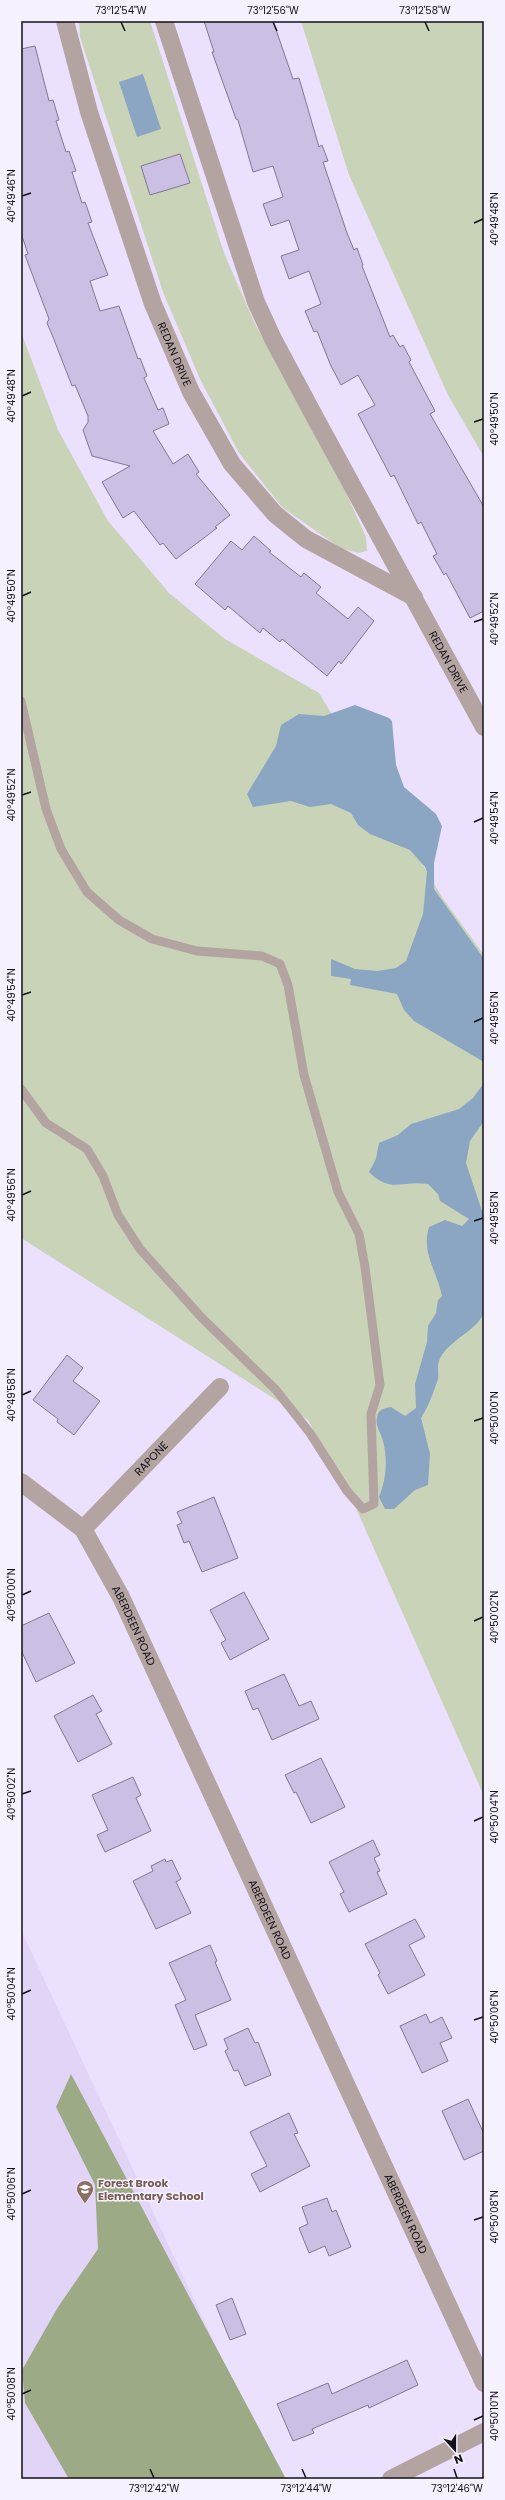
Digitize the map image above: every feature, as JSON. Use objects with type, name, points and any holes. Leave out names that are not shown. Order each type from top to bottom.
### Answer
[{"type":"street","name":"REDAN DRIVE","points":[[65,21],[64,27],[90,112],[153,304],[191,392],[232,464],[275,514],[306,539],[414,597]]},
{"type":"street","name":"REDAN DRIVE","points":[[164,21],[256,302],[295,381],[484,727]]},
{"type":"street","name":"RAPONE","points":[[83,1529],[220,1387]]},
{"type":"street","name":"ABERDEEN ROAD","points":[[21,1482],[83,1529],[121,1597],[484,2383]]},
{"type":"street","points":[[391,2479],[484,2432]]},
{"type":"lane","points":[[21,701],[46,809],[61,849],[87,892],[119,920],[152,939],[197,951],[262,956],[280,964],[288,985],[304,1074],[338,1192],[359,1234],[365,1267],[380,1385],[371,1414],[374,1504],[364,1509],[347,1492],[310,1433],[276,1390],[202,1318],[140,1249],[118,1215],[103,1176],[87,1149],[46,1123],[21,1089]]},
{"type":"shaded area","name":"Forest Brook Elementary School","points":[[21,1930],[278,2479],[21,2479]]},
{"type":"green space","points":[[79,21],[150,21],[224,253],[255,324],[348,497],[366,537],[367,551],[358,553],[340,548],[282,507],[239,453],[200,379],[163,292],[80,37]]},
{"type":"green space","points":[[301,21],[484,21],[484,457],[448,395],[349,175]]},
{"type":"green space","points":[[21,332],[58,430],[108,521],[169,593],[225,639],[319,693],[444,900],[484,955],[484,1796],[355,1506],[308,1420],[21,1238]]},
{"type":"green space","name":"Forest Brook Elementary School","points":[[71,2074],[286,2479],[69,2479],[25,2403],[22,2370],[58,2307],[98,2249],[95,2185],[56,2107]]},
{"type":"water","points":[[143,74],[161,129],[137,137],[119,82]]},
{"type":"water","points":[[355,705],[389,718],[392,721],[396,765],[404,787],[436,814],[442,826],[434,863],[434,889],[484,959],[484,1062],[414,1021],[404,1010],[397,994],[350,985],[351,979],[331,976],[331,959],[355,969],[377,971],[396,968],[406,961],[423,914],[427,872],[425,867],[410,850],[370,834],[358,825],[351,813],[331,804],[310,807],[291,801],[253,807],[247,794],[276,746],[281,725],[299,714],[324,716]]},
{"type":"water","points":[[484,1083],[484,1121],[470,1141],[466,1163],[484,1217],[484,1312],[476,1324],[448,1347],[439,1361],[438,1379],[431,1399],[421,1418],[430,1454],[428,1485],[415,1490],[394,1509],[385,1509],[379,1497],[385,1477],[386,1463],[385,1448],[377,1423],[378,1415],[382,1410],[391,1407],[405,1416],[416,1408],[415,1384],[427,1342],[428,1326],[436,1313],[438,1300],[442,1296],[428,1254],[427,1236],[429,1227],[445,1220],[462,1226],[469,1219],[440,1201],[438,1194],[428,1184],[419,1183],[397,1185],[384,1183],[369,1172],[376,1159],[379,1143],[398,1135],[411,1124],[459,1109],[473,1098]]},
{"type":"building","points":[[204,21],[273,21],[293,79],[299,78],[319,147],[322,145],[328,161],[323,162],[347,233],[354,250],[357,248],[363,265],[362,266],[390,337],[393,335],[400,347],[403,345],[411,360],[409,362],[435,411],[430,414],[484,507],[484,611],[470,618],[446,573],[444,575],[433,556],[437,554],[421,522],[418,524],[394,475],[391,477],[358,414],[375,405],[358,375],[341,385],[331,366],[317,331],[314,332],[305,311],[321,304],[309,271],[289,279],[281,256],[299,250],[289,220],[271,226],[263,204],[283,197],[273,166],[253,172],[238,120],[236,119],[212,52],[214,52]]},
{"type":"building","points":[[35,46],[49,101],[53,100],[59,120],[56,121],[66,152],[69,151],[76,171],[72,172],[82,203],[85,202],[92,222],[88,223],[108,275],[90,281],[100,311],[119,306],[138,359],[140,358],[147,376],[144,378],[158,410],[163,408],[169,424],[153,431],[173,464],[188,454],[199,472],[196,474],[230,515],[215,527],[217,528],[176,559],[163,543],[160,545],[134,511],[123,518],[102,482],[130,466],[92,456],[83,430],[88,422],[88,416],[75,385],[72,386],[47,323],[49,319],[25,255],[28,254],[21,233],[21,49]]},
{"type":"building","points":[[180,154],[190,183],[150,195],[141,166]]},
{"type":"building","points":[[254,536],[271,551],[269,552],[301,577],[304,573],[321,587],[316,593],[348,619],[358,607],[374,621],[341,664],[339,661],[327,676],[282,639],[280,642],[263,628],[260,633],[228,606],[225,610],[195,584],[231,541],[242,550]]},
{"type":"building","points":[[67,1355],[83,1368],[73,1381],[100,1401],[74,1435],[57,1422],[58,1419],[33,1400]]},
{"type":"building","points":[[214,1497],[238,1558],[202,1572],[189,1541],[184,1543],[177,1525],[182,1523],[177,1512]]},
{"type":"building","points":[[244,1592],[269,1639],[230,1660],[221,1643],[226,1640],[210,1610]]},
{"type":"building","points":[[49,1613],[75,1663],[36,1682],[21,1650],[21,1626]]},
{"type":"building","points":[[284,1674],[299,1706],[311,1701],[319,1719],[272,1740],[258,1708],[253,1710],[245,1691]]},
{"type":"building","points":[[93,1695],[102,1711],[96,1714],[112,1744],[78,1762],[54,1716]]},
{"type":"building","points":[[321,1758],[345,1807],[311,1823],[296,1792],[294,1793],[285,1775]]},
{"type":"building","points":[[133,1777],[141,1795],[136,1798],[151,1831],[105,1852],[97,1835],[108,1830],[92,1795]]},
{"type":"building","points":[[373,1840],[380,1855],[374,1858],[380,1871],[377,1872],[387,1894],[349,1912],[340,1894],[344,1892],[329,1862]]},
{"type":"building","points":[[165,1859],[166,1862],[172,1860],[181,1879],[176,1882],[191,1913],[156,1929],[133,1881],[153,1871],[151,1866]]},
{"type":"building","points":[[415,1919],[425,1937],[409,1945],[425,1975],[388,1994],[378,1975],[380,1973],[365,1944]]},
{"type":"building","points":[[210,1945],[217,1961],[215,1962],[231,2000],[195,2015],[207,2045],[194,2050],[175,2005],[186,2000],[169,1963]]},
{"type":"building","points":[[426,2014],[430,2023],[442,2017],[452,2038],[440,2043],[448,2061],[422,2073],[400,2026]]},
{"type":"building","points":[[248,2028],[255,2043],[258,2042],[271,2075],[245,2086],[238,2070],[234,2071],[225,2051],[228,2049],[224,2039]]},
{"type":"building","points":[[468,2099],[484,2134],[484,2151],[464,2160],[442,2111]]},
{"type":"building","points":[[289,2113],[298,2133],[294,2134],[310,2166],[260,2192],[251,2174],[267,2166],[250,2132]]},
{"type":"building","points":[[327,2198],[332,2212],[336,2210],[351,2247],[329,2256],[325,2246],[309,2253],[299,2228],[308,2224],[302,2207]]},
{"type":"building","points":[[232,2298],[246,2334],[230,2340],[216,2305]]},
{"type":"building","points":[[407,2360],[418,2385],[369,2408],[368,2405],[312,2429],[314,2433],[293,2441],[277,2404],[328,2383],[332,2394]]},
{"type":"place","name":"Forest Brook Elementary School","points":[[85,2204]]}]
